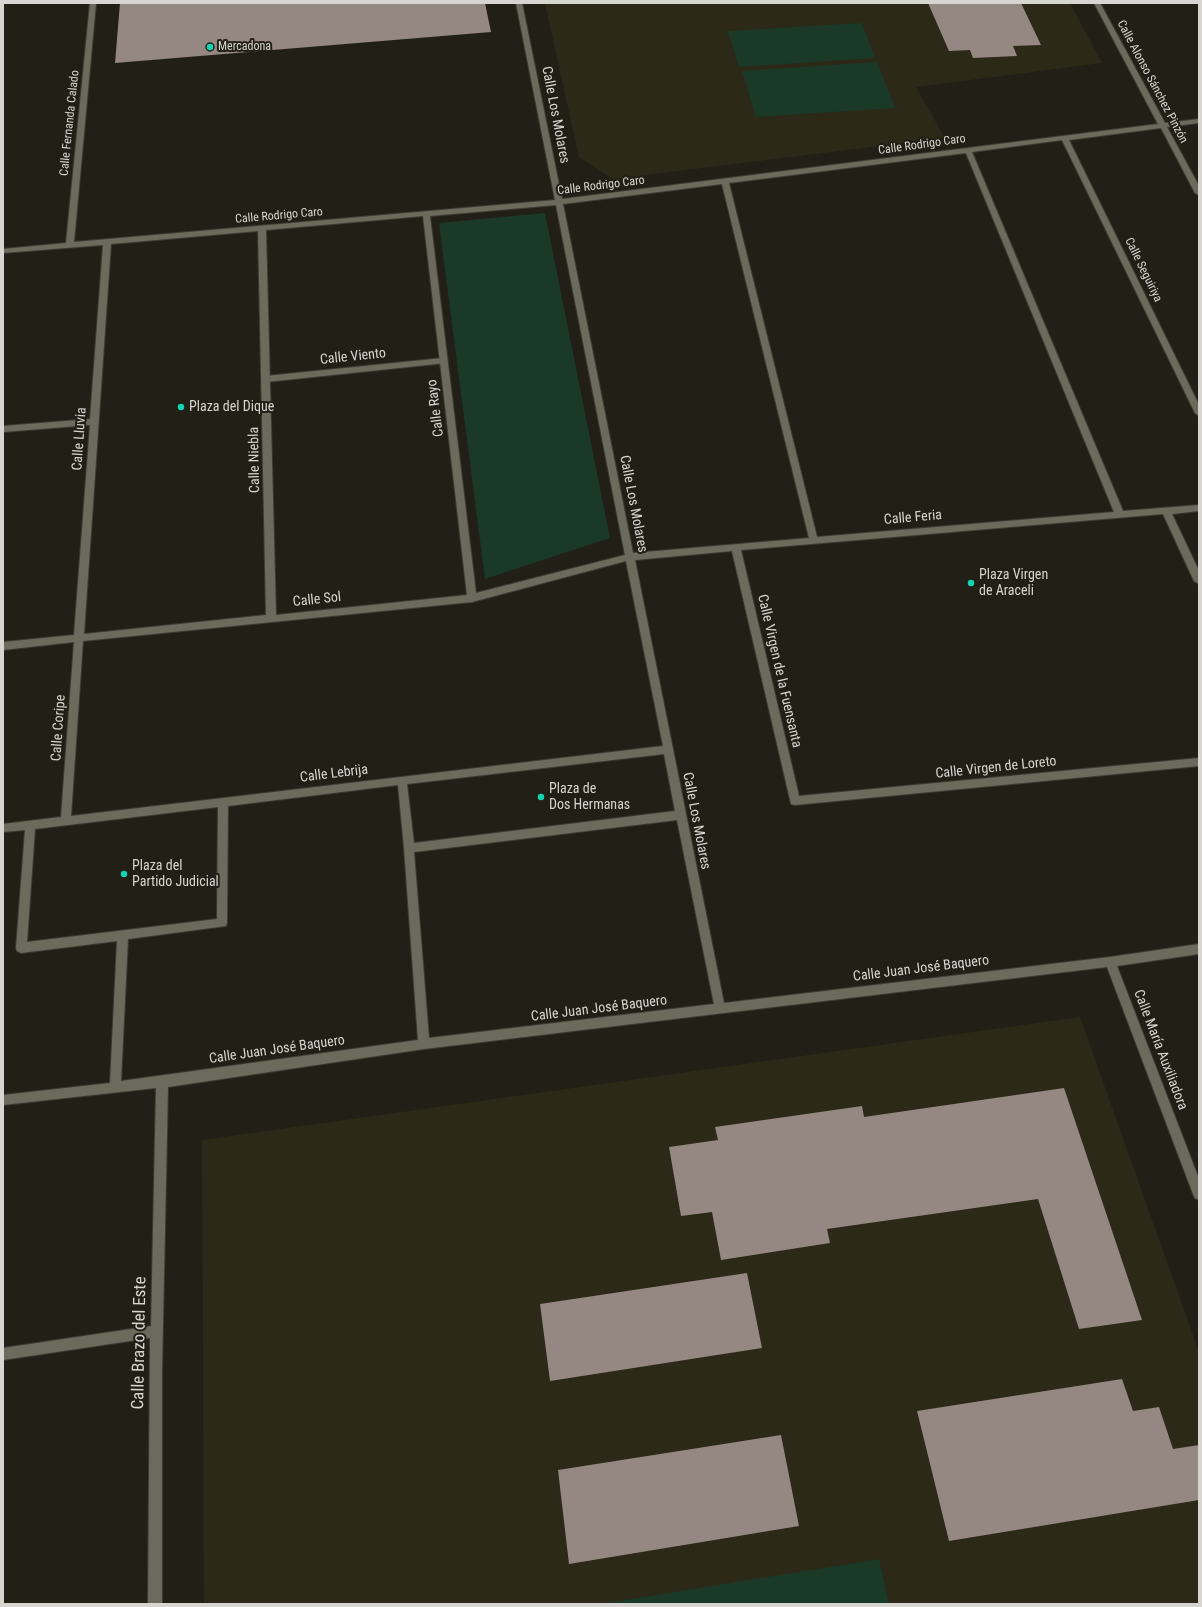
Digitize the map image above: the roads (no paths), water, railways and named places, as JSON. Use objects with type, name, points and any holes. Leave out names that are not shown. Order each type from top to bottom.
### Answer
[{"type":"street","name":"Calle Fernanda Calado","points":[[70,245],[93,3]]},
{"type":"street","name":"Calle Los Molares","points":[[519,3],[720,1009]]},
{"type":"street","name":"Calle Alonso Sánchez Pinzón","points":[[1097,3],[1199,193]]},
{"type":"street","name":"Calle Rodrigo Caro","points":[[3,251],[559,202],[1199,121]]},
{"type":"street","name":"Calle Seguiriya","points":[[1064,137],[1199,413]]},
{"type":"street","points":[[968,150],[1120,514]]},
{"type":"street","points":[[725,182],[814,541]]},
{"type":"street","name":"Calle Rayo","points":[[426,214],[472,598]]},
{"type":"street","name":"Calle Niebla","points":[[262,229],[271,618]]},
{"type":"street","name":"Calle Lluvia","points":[[80,638],[107,241]]},
{"type":"street","name":"Calle Viento","points":[[266,379],[443,361]]},
{"type":"street","points":[[3,430],[94,422]]},
{"type":"street","name":"Calle Feria","points":[[630,558],[736,547],[1199,508]]},
{"type":"street","points":[[1166,511],[1199,581]]},
{"type":"street","name":"Calle Virgen de la Fuensanta","points":[[736,547],[795,802]]},
{"type":"street","name":"Calle Sol","points":[[3,646],[472,598],[630,558]]},
{"type":"street","name":"Calle Coripe","points":[[66,820],[80,638]]},
{"type":"street","name":"Calle Lebrija","points":[[3,828],[668,749]]},
{"type":"street","name":"Calle Virgen de Loreto","points":[[795,802],[1199,762]]},
{"type":"street","points":[[402,780],[409,848],[424,1044]]},
{"type":"street","points":[[30,825],[21,948],[222,923],[223,802]]},
{"type":"street","points":[[409,848],[681,815]]},
{"type":"street","points":[[115,1087],[123,935]]},
{"type":"street","name":"Calle Juan José Baquero","points":[[3,1100],[162,1082],[424,1044],[1199,950]]},
{"type":"street","name":"Calle María Auxiliadora","points":[[1110,962],[1199,1194]]},
{"type":"street","name":"Calle Brazo del Este","points":[[155,1604],[157,1331],[162,1082]]},
{"type":"street","points":[[3,1354],[157,1331]]},
{"type":"place","name":"Mercadona","points":[[210,47]]},
{"type":"place","name":"Plaza del Dique","points":[[181,407]]},
{"type":"place","name":"Plaza Virgen de Araceli","points":[[971,583]]},
{"type":"place","name":"Plaza de Dos Hermanas","points":[[541,797]]},
{"type":"place","name":"Plaza del Partido Judicial","points":[[124,874]]}]
